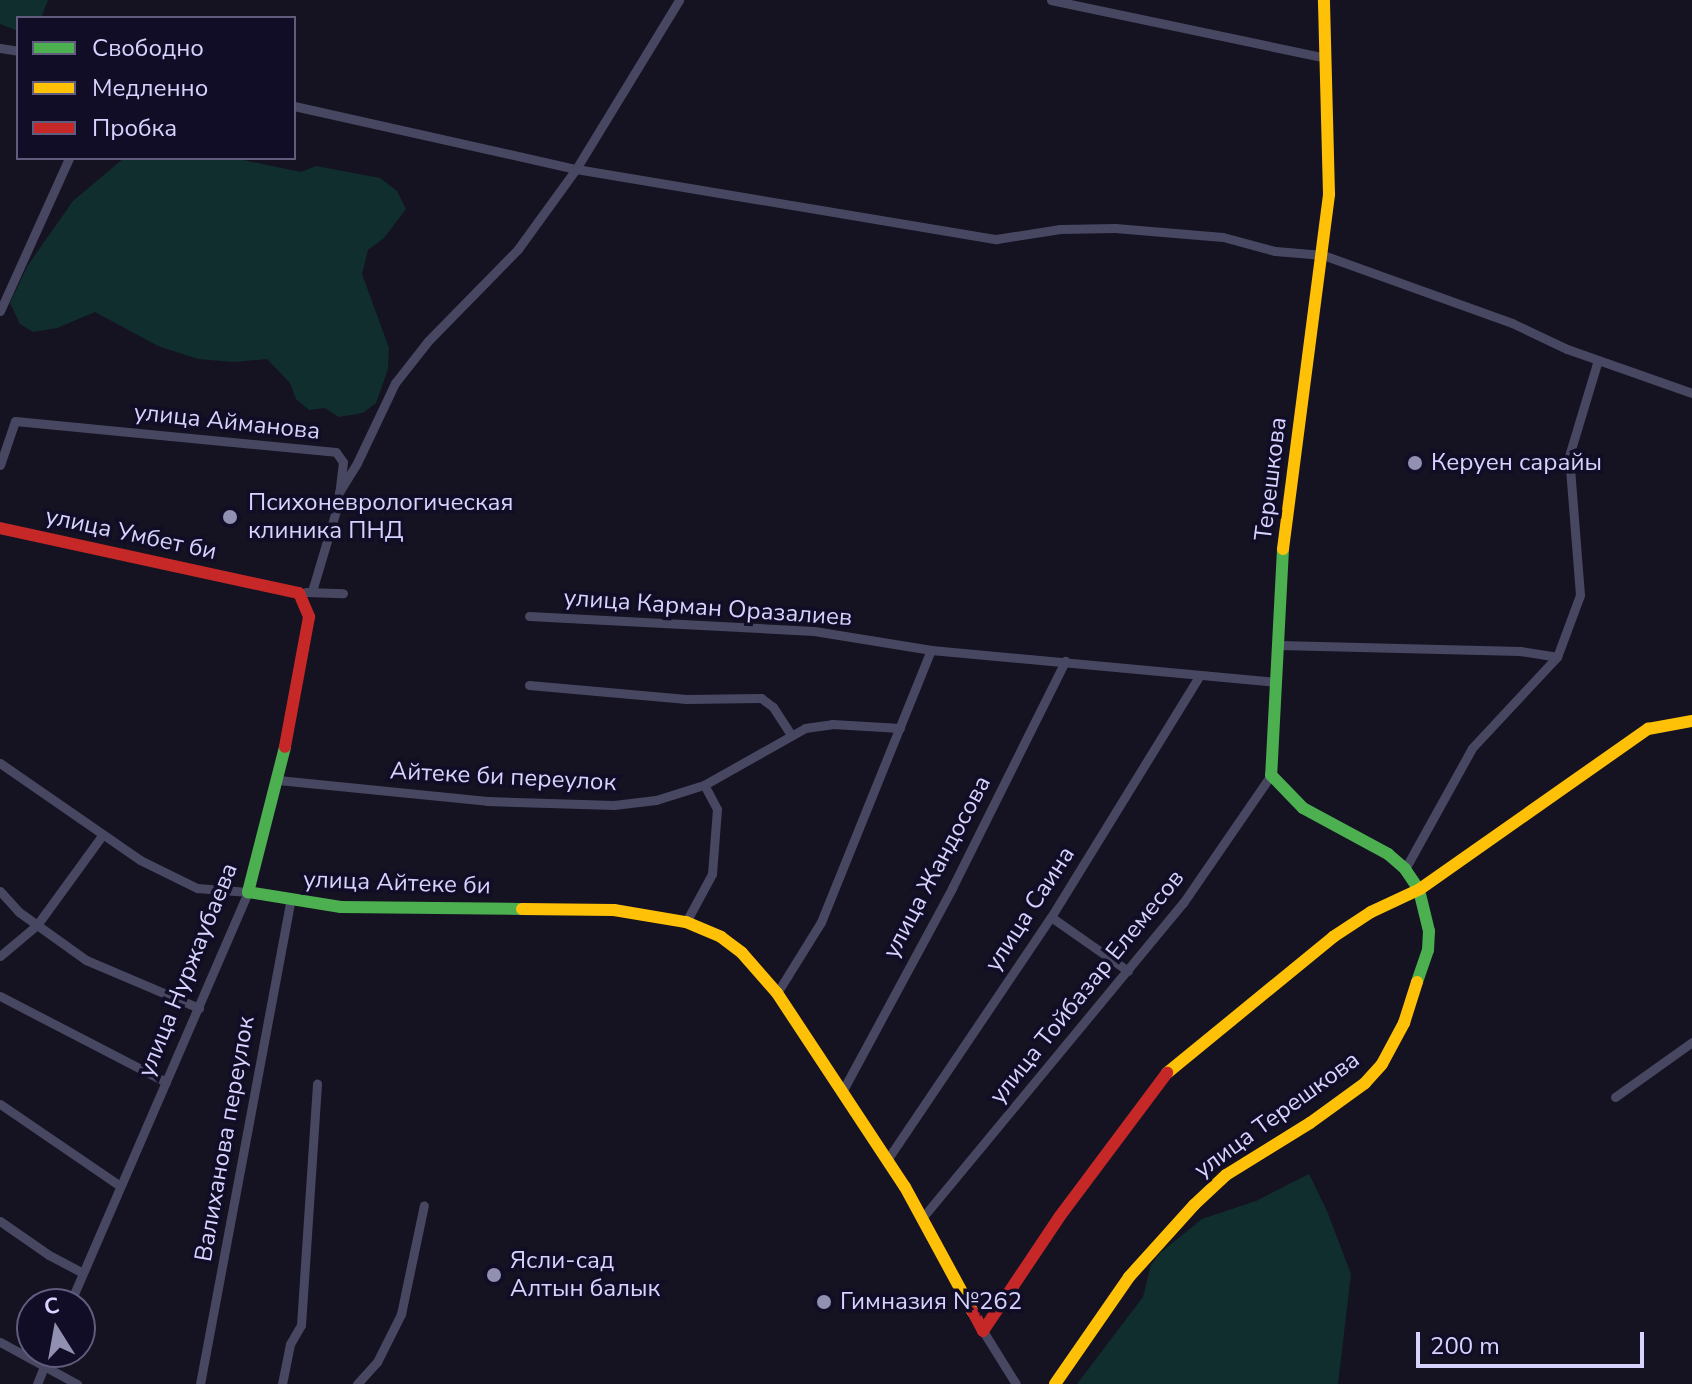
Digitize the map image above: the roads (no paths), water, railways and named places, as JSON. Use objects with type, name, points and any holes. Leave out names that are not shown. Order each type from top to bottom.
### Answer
[{"type":"street","points":[[339,492],[357,463],[395,383],[428,341],[518,249],[576,169],[679,0]]},
{"type":"street","points":[[1051,0],[1326,58]]},
{"type":"street","name":"Терешкова","points":[[1271,775],[1284,539],[1329,194],[1324,0]]},
{"type":"street","points":[[296,106],[576,169],[996,239],[1060,229],[1115,228],[1223,237],[1275,251],[1323,255],[1512,323],[1598,360],[1692,393]]},
{"type":"street","points":[[0,311],[68,160]]},
{"type":"street","points":[[1405,869],[1472,748],[1557,657],[1580,595],[1569,456],[1598,360]]},
{"type":"street","name":"улица Айманова","points":[[0,465],[15,421],[336,452],[343,462],[339,492],[305,592]]},
{"type":"street","name":"улица Умбет би","points":[[0,528],[305,592]]},
{"type":"street","points":[[305,592],[343,593]]},
{"type":"street","name":"улица Нуржаубаева","points":[[77,1288],[248,892],[278,780],[307,637],[309,617],[305,592]]},
{"type":"street","name":"улица Карман Оразалиев","points":[[529,616],[814,631],[931,650],[1276,682]]},
{"type":"street","points":[[1279,645],[1520,651],[1557,657]]},
{"type":"street","points":[[777,993],[821,922],[931,650]]},
{"type":"street","name":"улица Жандосова","points":[[843,1090],[952,888],[1065,661]]},
{"type":"street","name":"улица Саина","points":[[887,1160],[1051,917],[1200,675]]},
{"type":"street","points":[[529,685],[686,699],[761,698],[773,707],[791,735]]},
{"type":"street","points":[[1001,1384],[1013,1380],[983,1331],[1060,1216],[1163,1077],[1333,937],[1371,912],[1419,890],[1648,729],[1677,721],[1692,721]]},
{"type":"street","name":"Айтеке би переулок","points":[[278,780],[572,805],[656,800],[704,785],[791,735],[820,725],[900,728]]},
{"type":"street","name":"улица Айтеке би","points":[[0,763],[101,837],[197,888],[248,892],[341,907],[614,910],[686,922],[721,937],[742,953],[777,993],[843,1090],[923,1217],[983,1331]]},
{"type":"street","points":[[1271,775],[1303,808],[1388,854],[1405,869],[1419,890]]},
{"type":"street","name":"улица Тойбазар Елемесов","points":[[923,1217],[1183,903],[1271,775]]},
{"type":"street","points":[[686,922],[712,874],[717,809],[704,785]]},
{"type":"street","points":[[0,956],[37,925],[101,837]]},
{"type":"street","name":"улица Терешкова","points":[[1055,1384],[1129,1277],[1194,1205],[1226,1175],[1310,1123],[1365,1083],[1382,1064],[1404,1023],[1428,950],[1429,931],[1419,890]]},
{"type":"street","points":[[0,891],[37,925],[86,960],[199,1008]]},
{"type":"street","name":"Валиханова переулок","points":[[200,1384],[290,901]]},
{"type":"street","points":[[1051,917],[1128,971]]},
{"type":"street","points":[[0,996],[166,1082]]},
{"type":"street","points":[[1615,1097],[1692,1042]]},
{"type":"street","points":[[282,1384],[290,1344],[301,1325],[317,1084]]},
{"type":"street","points":[[0,1104],[120,1186]]},
{"type":"street","points":[[357,1384],[377,1362],[401,1314],[424,1205]]},
{"type":"street","points":[[0,1221],[49,1255],[83,1273]]},
{"type":"street","points":[[48,1368],[77,1384]]},
{"type":"place","name":"Керуен сарайы","points":[[1415,463]]},
{"type":"place","name":"Психоневрологическая клиника ПНД","points":[[230,517]]},
{"type":"place","name":"Ясли-сад Алтын балык","points":[[494,1275]]},
{"type":"place","name":"Гимназия №262","points":[[824,1302]]}]
